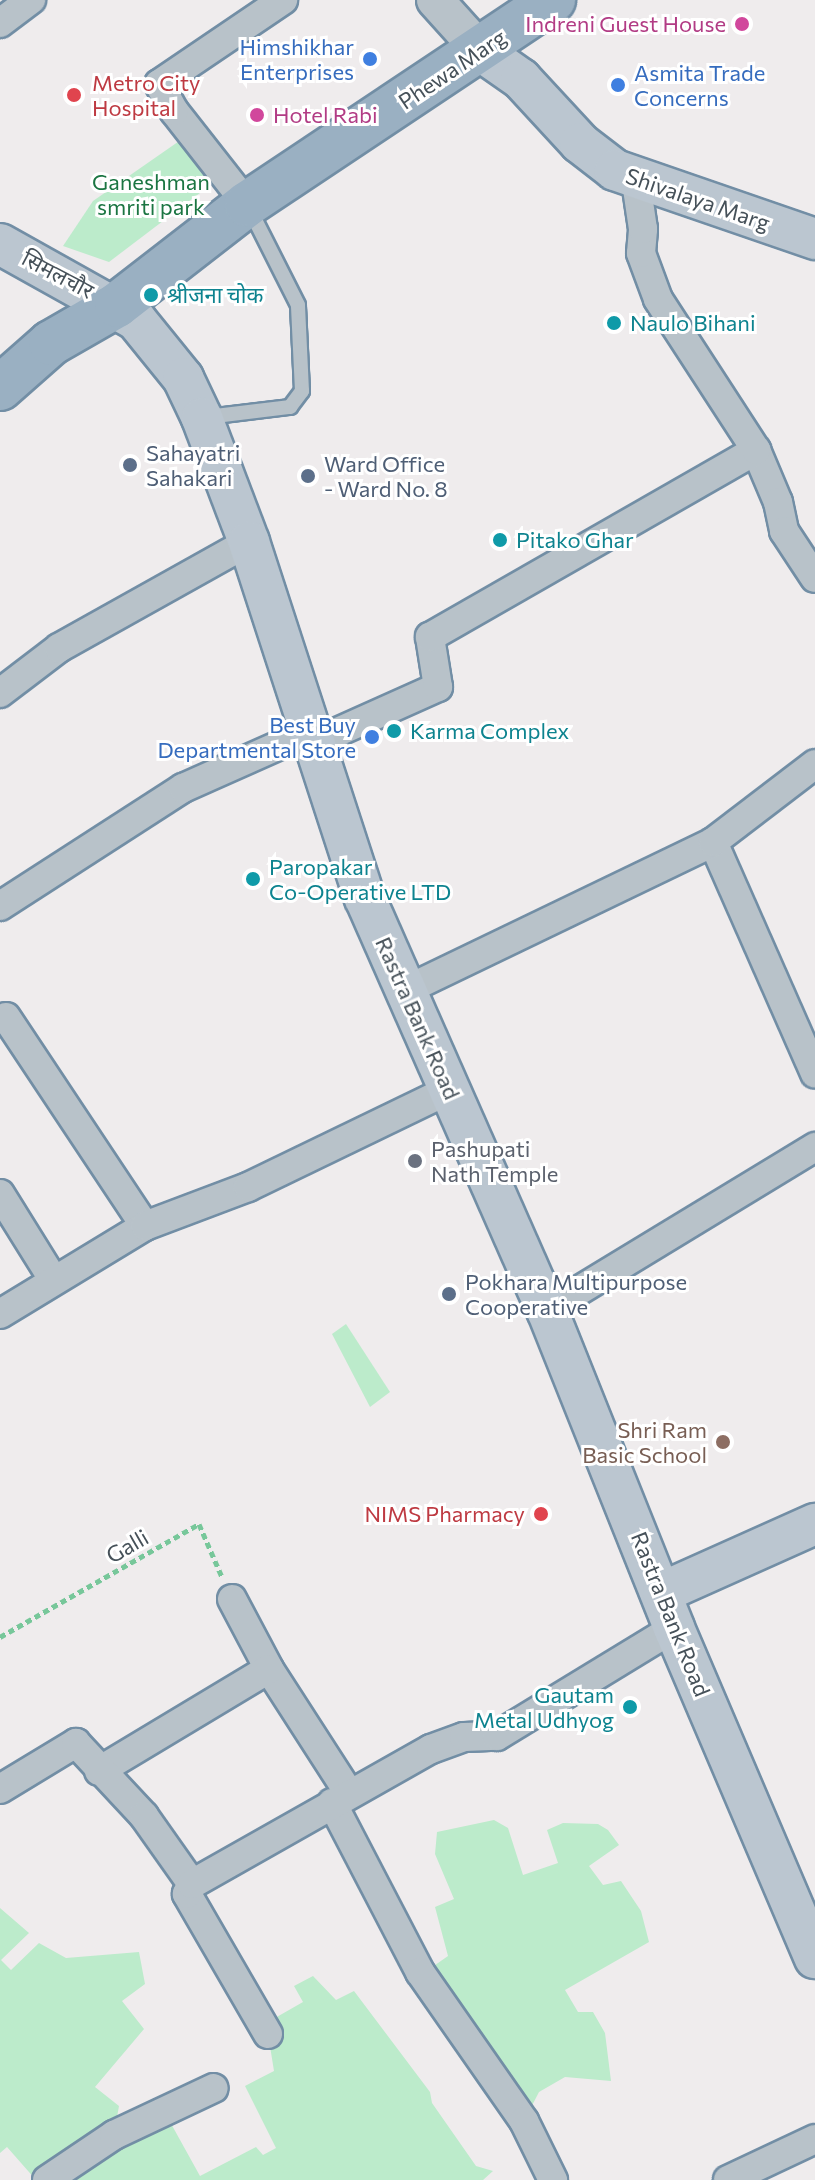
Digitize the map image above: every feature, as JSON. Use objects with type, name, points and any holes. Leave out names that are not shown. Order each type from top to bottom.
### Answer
[{"type":"highway","name":"Phewa Marg","points":[[0,388],[51,343],[117,305],[247,204],[481,51],[553,0]]},
{"type":"main road","name":"Shivalaya Marg","points":[[481,51],[521,79],[580,143],[615,170],[815,239]]},
{"type":"main road","name":"सिमलचौर","points":[[0,244],[117,305]]},
{"type":"main road","name":"Rastra Bank Road","points":[[117,305],[136,320],[183,378],[202,418],[249,542],[365,898],[547,1310],[815,1958]]},
{"type":"main road","points":[[669,1610],[815,1524]]},
{"type":"street","points":[[0,23],[31,0]]},
{"type":"street","points":[[247,204],[159,84],[283,0]]},
{"type":"street","points":[[435,0],[481,51]]},
{"type":"street","points":[[635,175],[641,253],[658,299],[756,450],[778,502],[784,531],[815,578]]},
{"type":"street","points":[[0,906],[183,788],[438,687],[430,637],[756,450]]},
{"type":"street","points":[[0,693],[59,648],[249,542]]},
{"type":"street","points":[[404,991],[713,842],[815,764]]},
{"type":"street","points":[[713,842],[815,1073]]},
{"type":"street","points":[[6,1017],[145,1226]]},
{"type":"street","points":[[0,1314],[53,1279],[145,1226],[248,1187],[449,1090]]},
{"type":"street","points":[[547,1310],[815,1147]]},
{"type":"street","points":[[0,1194],[53,1279]]},
{"type":"street","points":[[232,1599],[340,1798],[420,1972],[524,2121],[553,2180]]},
{"type":"street","points":[[268,2034],[187,1894],[192,1884],[340,1798],[464,1737],[497,1736],[669,1610]]},
{"type":"street","points":[[99,1771],[269,1669]]},
{"type":"street","points":[[0,1789],[76,1743],[144,1816],[192,1884]]},
{"type":"street","points":[[47,2180],[114,2135],[214,2088]]},
{"type":"street","points":[[728,2180],[815,2139]]},
{"type":"lane","points":[[202,418],[290,407],[302,391],[298,305],[247,204]]},
{"type":"path","name":"Galli","points":[[0,1637],[199,1524],[232,1599]]},
{"type":"green space","name":"Ganeshman smriti park","points":[[185,137],[217,180],[109,262],[63,246],[93,201]]},
{"type":"green space","points":[[346,1324],[390,1392],[370,1407],[332,1334]]},
{"type":"green space","points":[[494,1820],[508,1828],[523,1875],[558,1863],[547,1830],[563,1823],[598,1824],[608,1830],[619,1845],[589,1866],[603,1885],[621,1881],[641,1911],[649,1942],[565,1990],[578,2012],[593,2012],[605,2033],[611,2081],[565,2077],[539,2092],[524,2121],[428,1970],[448,1956],[435,1907],[454,1899],[435,1854],[437,1832]]},
{"type":"green space","points":[[0,1908],[29,1933],[1,1960],[11,1970],[39,1943],[66,1958],[139,1952],[145,1984],[122,2001],[144,2029],[95,2087],[119,2106],[114,2134],[164,2111],[200,2176],[256,2147],[263,2155],[276,2148],[245,2086],[274,2071],[268,2034],[275,2018],[303,2002],[294,1986],[313,1976],[336,2000],[354,1991],[430,2092],[432,2103],[476,2166],[493,2171],[483,2180],[36,2180],[7,2147],[0,2153]]},
{"type":"place","name":"Indreni Guest House","points":[[742,24]]},
{"type":"place","name":"Himshikhar Enterprises","points":[[370,59]]},
{"type":"place","name":"Asmita Trade Concerns","points":[[618,85]]},
{"type":"place","name":"Metro City Hospital","points":[[74,95]]},
{"type":"place","name":"Hotel Rabi","points":[[257,115]]},
{"type":"place","name":"श्रीजना चोक","points":[[151,295]]},
{"type":"place","name":"Naulo Bihani","points":[[614,323]]},
{"type":"place","name":"Sahayatri Sahakari","points":[[130,465]]},
{"type":"place","name":"Ward Office - Ward No. 8","points":[[308,476]]},
{"type":"place","name":"Pitako Ghar","points":[[500,540]]},
{"type":"place","name":"Karma Complex","points":[[394,731]]},
{"type":"place","name":"Best Buy Departmental Store","points":[[372,737]]},
{"type":"place","name":"Paropakar Co-Operative LTD","points":[[253,879]]},
{"type":"place","name":"Pashupati Nath Temple","points":[[415,1161]]},
{"type":"place","name":"Pokhara Multipurpose Cooperative","points":[[449,1294]]},
{"type":"place","name":"Shri Ram Basic School","points":[[723,1442]]},
{"type":"place","name":"NIMS Pharmacy","points":[[541,1514]]},
{"type":"place","name":"Gautam Metal Udhyog","points":[[630,1707]]}]
